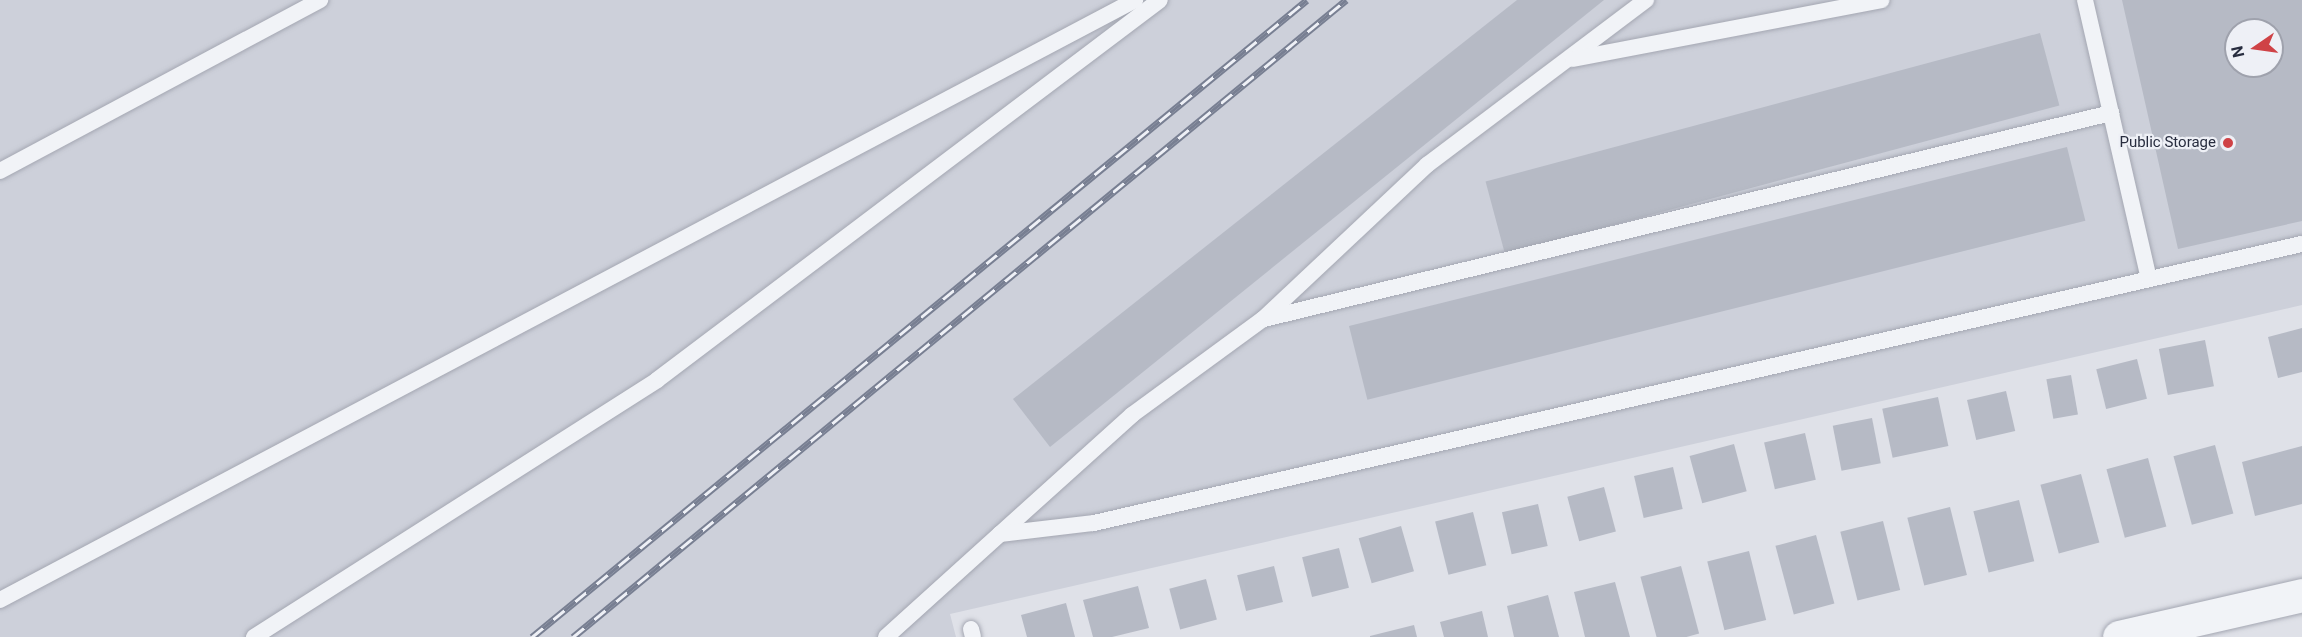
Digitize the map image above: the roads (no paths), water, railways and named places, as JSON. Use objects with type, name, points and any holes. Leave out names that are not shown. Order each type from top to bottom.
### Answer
[{"type":"street","points":[[2119,637],[2302,595]]},
{"type":"lane","points":[[0,171],[320,0]]},
{"type":"lane","points":[[0,600],[1135,0]]},
{"type":"lane","points":[[254,637],[657,380],[1160,0]]},
{"type":"lane","points":[[886,637],[1132,416],[1263,319],[1427,165],[1570,60],[1646,0]]},
{"type":"lane","points":[[1570,60],[1881,0]]},
{"type":"lane","points":[[2085,0],[2149,279]]},
{"type":"lane","points":[[1263,319],[2111,113]]},
{"type":"lane","points":[[1000,534],[1094,523],[2302,243]]},
{"type":"railway","points":[[532,637],[1307,0]]},
{"type":"railway","points":[[573,637],[1346,0]]},
{"type":"place","name":"Public Storage","points":[[2228,143]]}]
